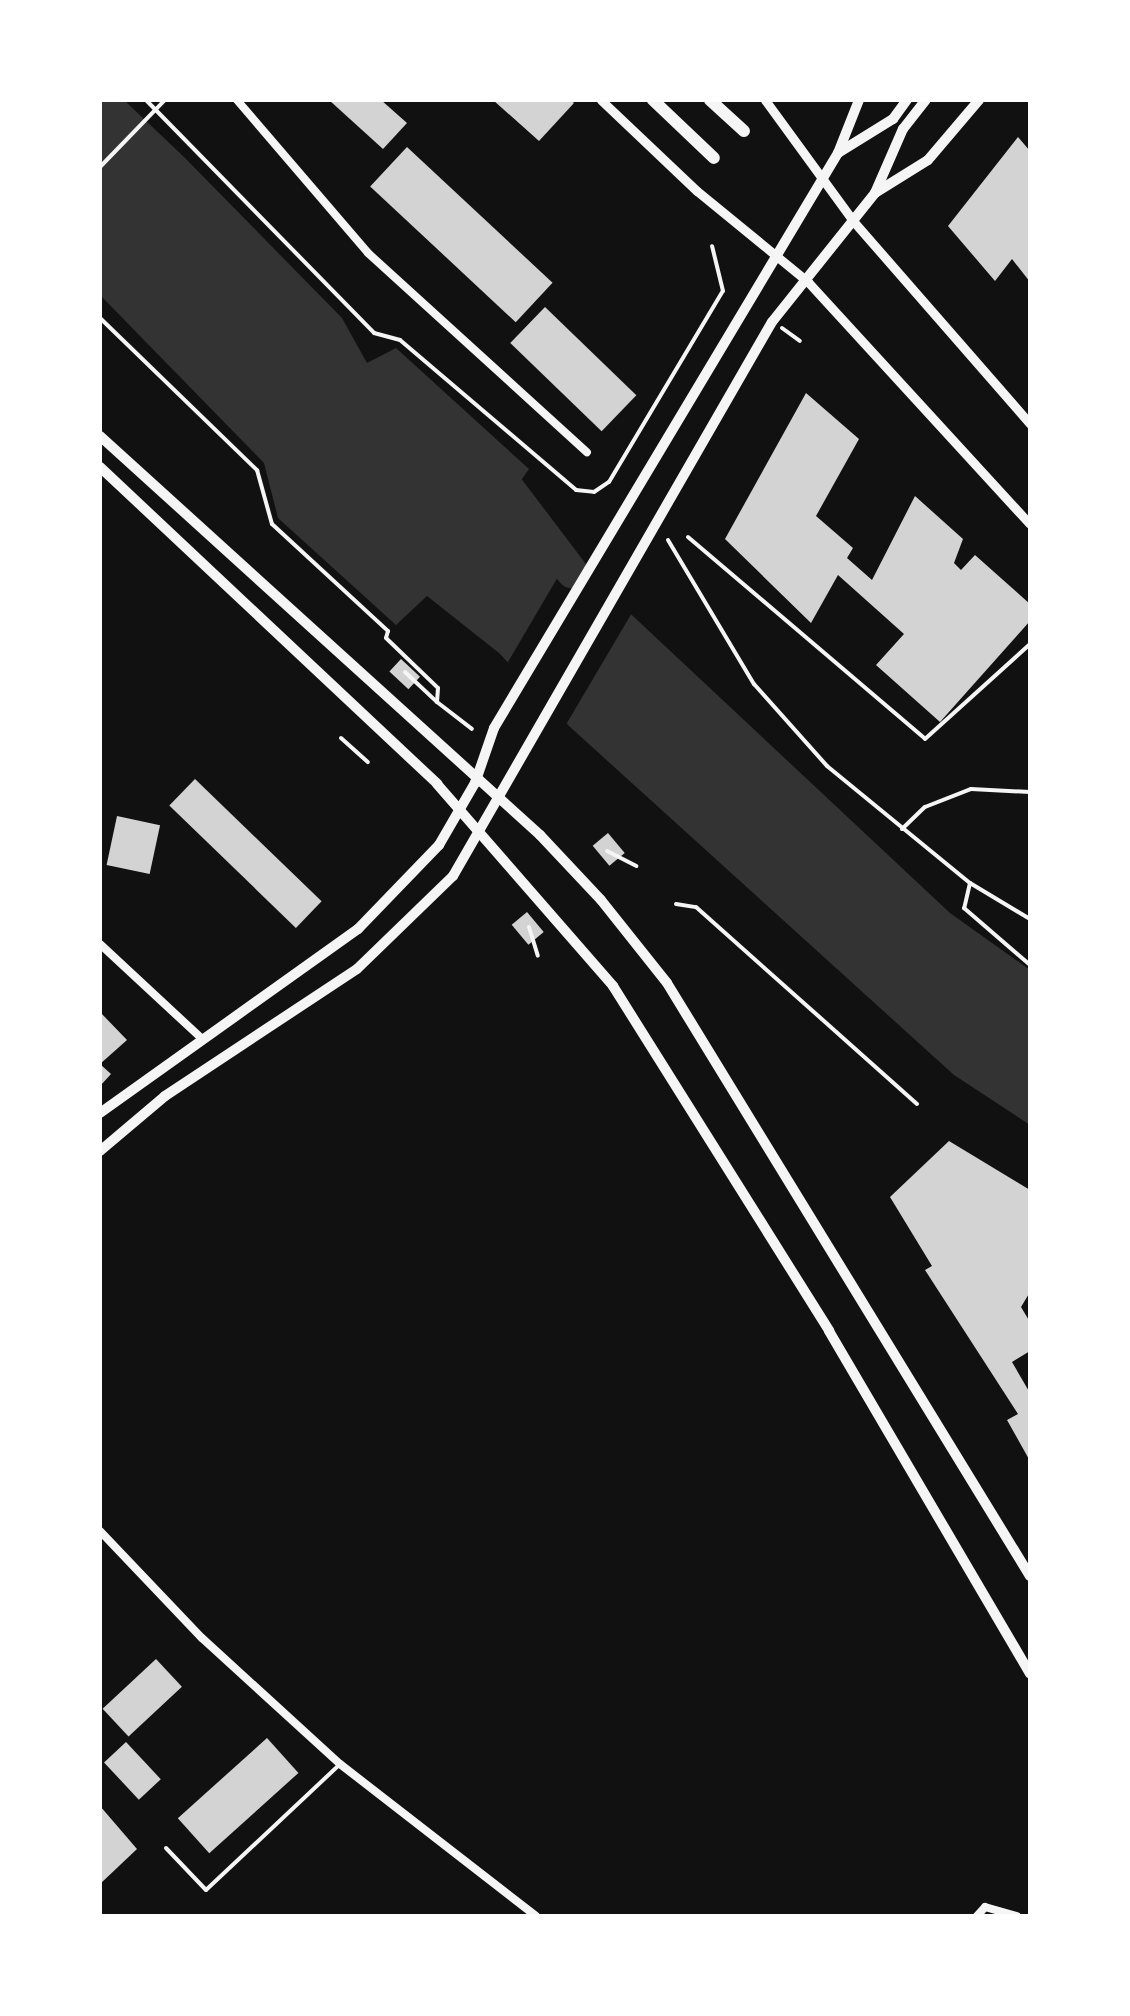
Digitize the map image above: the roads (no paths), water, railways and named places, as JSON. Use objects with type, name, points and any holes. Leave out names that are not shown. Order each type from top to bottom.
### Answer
[{"type":"highway","points":[[653,100],[714,158]]},
{"type":"highway","points":[[710,100],[744,131]]},
{"type":"main road","points":[[100,1112],[358,928],[411,878],[460,808],[475,782],[494,728],[779,259],[838,153],[858,100]]},
{"type":"main road","points":[[838,153],[893,119],[908,100]]},
{"type":"main road","points":[[100,1152],[165,1096],[357,968],[453,876],[500,802],[644,539],[772,322],[854,222],[874,193],[903,128],[926,100]]},
{"type":"main road","points":[[874,193],[928,160],[979,100]]},
{"type":"main road","points":[[100,436],[500,802],[588,887],[667,982],[1030,1576]]},
{"type":"main road","points":[[100,466],[460,808],[614,986],[829,1331],[1030,1673]]},
{"type":"street","points":[[237,100],[368,253],[586,452]]},
{"type":"street","points":[[601,100],[808,282],[1030,524]]},
{"type":"street","points":[[765,100],[854,222],[1030,424]]},
{"type":"street","points":[[100,944],[201,1038]]},
{"type":"street","points":[[100,1531],[202,1638],[340,1764],[536,1916]]},
{"type":"street","points":[[977,1916],[985,1906],[1017,1916]]},
{"type":"lane","points":[[166,1848],[206,1890],[340,1764]]},
{"type":"waterway","points":[[487,460],[572,572]]}]
